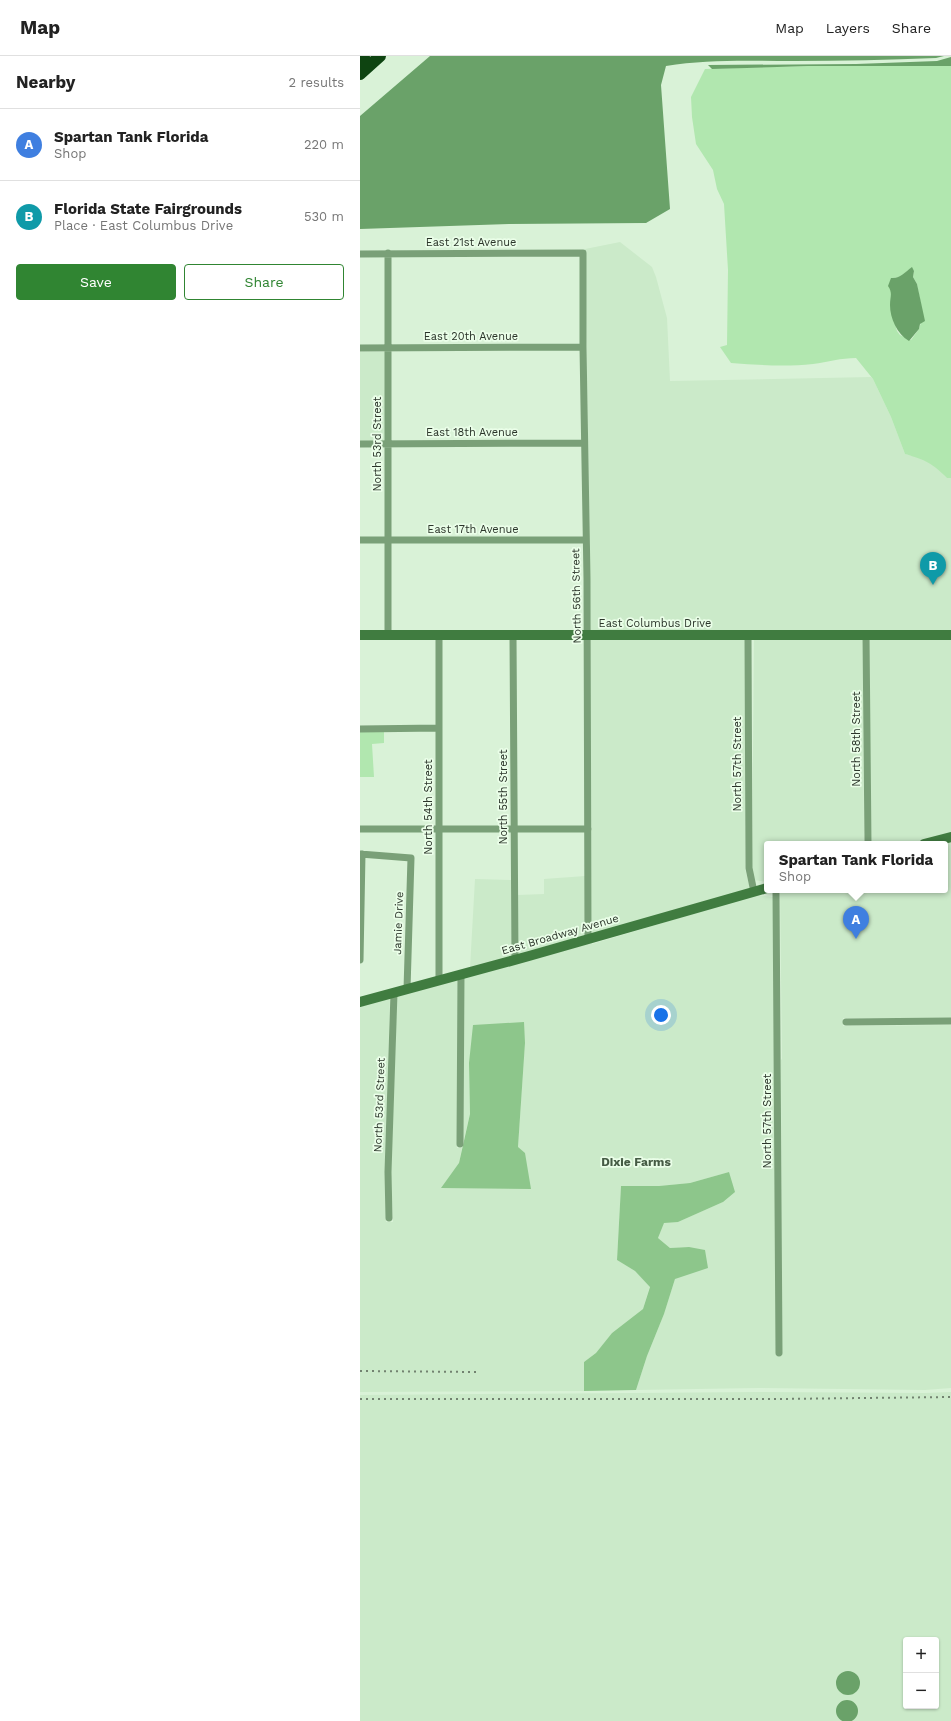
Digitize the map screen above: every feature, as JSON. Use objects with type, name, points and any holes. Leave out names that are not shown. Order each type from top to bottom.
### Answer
[{"type":"highway","points":[[360,60],[364,56]]},
{"type":"highway","points":[[360,74],[380,56]]},
{"type":"main road","name":"East Columbus Drive","points":[[360,635],[951,635]]},
{"type":"main road","points":[[936,841],[951,837]]},
{"type":"main road","name":"East Broadway Avenue","points":[[360,1002],[515,960],[764,889]]},
{"type":"street","name":"East 21st Avenue","points":[[360,254],[583,253]]},
{"type":"street","name":"North 56th Street","points":[[583,253],[582,347],[588,635],[588,938]]},
{"type":"street","name":"North 53rd Street","points":[[388,254],[388,635]]},
{"type":"street","name":"East 20th Avenue","points":[[360,348],[582,347]]},
{"type":"street","name":"East 18th Avenue","points":[[360,444],[584,443]]},
{"type":"street","name":"East 17th Avenue","points":[[360,540],[586,540]]},
{"type":"street","name":"North 58th Street","points":[[866,634],[868,841]]},
{"type":"street","name":"North 54th Street","points":[[439,635],[439,980]]},
{"type":"street","name":"North 55th Street","points":[[513,635],[515,960]]},
{"type":"street","name":"North 57th Street","points":[[748,635],[749,868],[754,892]]},
{"type":"street","points":[[360,729],[439,728]]},
{"type":"street","points":[[360,829],[588,829]]},
{"type":"street","points":[[360,960],[361,854]]},
{"type":"street","name":"Jamie Drive","points":[[361,854],[411,858],[407,989]]},
{"type":"street","name":"North 57th Street","points":[[776,893],[779,1353]]},
{"type":"street","points":[[460,1144],[461,974]]},
{"type":"street","name":"North 53rd Street","points":[[389,1218],[388,1172],[394,993]]},
{"type":"street","points":[[846,1022],[951,1021]]},
{"type":"shaded area","points":[[430,56],[944,56],[936,58],[865,60],[714,61],[666,66],[661,85],[670,209],[646,223],[509,224],[360,229],[360,116]]},
{"type":"shaded area","points":[[951,57],[951,66],[808,66],[712,69],[708,65],[856,64],[937,61]]},
{"type":"shaded area","points":[[808,66],[951,66],[951,478],[947,478],[928,463],[905,454],[891,417],[873,379],[856,358],[840,359],[813,364],[792,365],[731,363],[720,347],[727,345],[728,270],[724,204],[717,189],[713,170],[696,144],[692,117],[691,97],[705,69]],"holes":[[[911,268],[914,271],[913,277],[917,284],[923,316],[919,329],[911,340],[900,335],[897,331],[892,304],[891,278],[899,277]]]},
{"type":"shaded area","points":[[620,242],[652,267],[656,277],[667,318],[670,381],[871,377],[873,379],[891,417],[905,454],[921,458],[934,465],[947,478],[951,478],[951,631],[591,631],[585,249]]},
{"type":"shaded area","points":[[912,267],[914,271],[913,277],[917,284],[925,321],[920,324],[919,329],[909,341],[901,334],[893,320],[890,310],[891,293],[888,286],[891,278],[900,276]]},
{"type":"shaded area","points":[[360,352],[385,352],[385,440],[360,441]]},
{"type":"shaded area","points":[[745,638],[745,868],[750,889],[591,934],[591,639]]},
{"type":"shaded area","points":[[754,638],[863,638],[864,841],[764,841],[764,882],[754,880],[752,868]]},
{"type":"shaded area","points":[[869,638],[951,639],[951,833],[920,841],[871,841]]},
{"type":"shaded area","points":[[360,732],[384,732],[384,743],[372,744],[374,777],[360,777]]},
{"type":"shaded area","points":[[951,841],[951,1018],[843,1018],[843,1026],[951,1025],[951,1388],[925,1390],[758,1388],[636,1390],[647,1356],[664,1314],[675,1279],[689,1247],[670,1248],[658,1238],[664,1222],[678,1222],[723,1202],[729,1172],[690,1183],[659,1186],[621,1186],[617,1260],[635,1271],[650,1286],[643,1309],[612,1333],[596,1354],[584,1362],[584,1391],[360,1392],[360,1005],[390,997],[385,1172],[386,1222],[393,1222],[391,1172],[397,996],[458,979],[457,1148],[462,1148],[459,1163],[518,1147],[525,1043],[469,1063],[470,1114],[463,1143],[464,977],[591,941],[592,944],[756,895],[773,897],[776,1356],[782,1356],[782,1059],[780,893],[948,893],[948,842]]},
{"type":"shaded area","points":[[585,876],[585,935],[518,955],[518,895],[544,894],[544,879]]},
{"type":"shaded area","points":[[475,879],[511,880],[512,957],[470,968]]},
{"type":"shaded area","points":[[524,1022],[525,1043],[518,1147],[525,1153],[531,1189],[441,1188],[459,1163],[470,1114],[469,1063],[473,1025]]},
{"type":"shaded area","points":[[729,1172],[735,1192],[723,1202],[678,1222],[664,1223],[658,1238],[670,1248],[689,1247],[705,1250],[708,1268],[675,1279],[664,1314],[647,1356],[636,1390],[584,1391],[584,1362],[596,1353],[612,1333],[643,1309],[650,1287],[635,1271],[617,1260],[621,1186],[659,1186],[690,1183]]},
{"type":"shaded area","points":[[951,1392],[951,1721],[360,1721],[360,1395]]},
{"type":"shaded area","points":[[848,1671],[856,1675],[860,1683],[856,1691],[848,1695],[840,1691],[836,1683],[840,1675]]},
{"type":"shaded area","points":[[843,1700],[851,1700],[858,1707],[858,1715],[851,1722],[843,1722],[836,1715],[836,1707]]},
{"type":"railway","points":[[360,1371],[476,1372]]},
{"type":"railway","points":[[360,1399],[778,1399],[951,1397]]},
{"type":"place","name":"Florida State Fairgrounds","points":[[933,585]]},
{"type":"place","name":"Spartan Tank Florida","points":[[856,939]]},
{"type":"district","name":"Dixie Farms","points":[[636,1162]]}]
